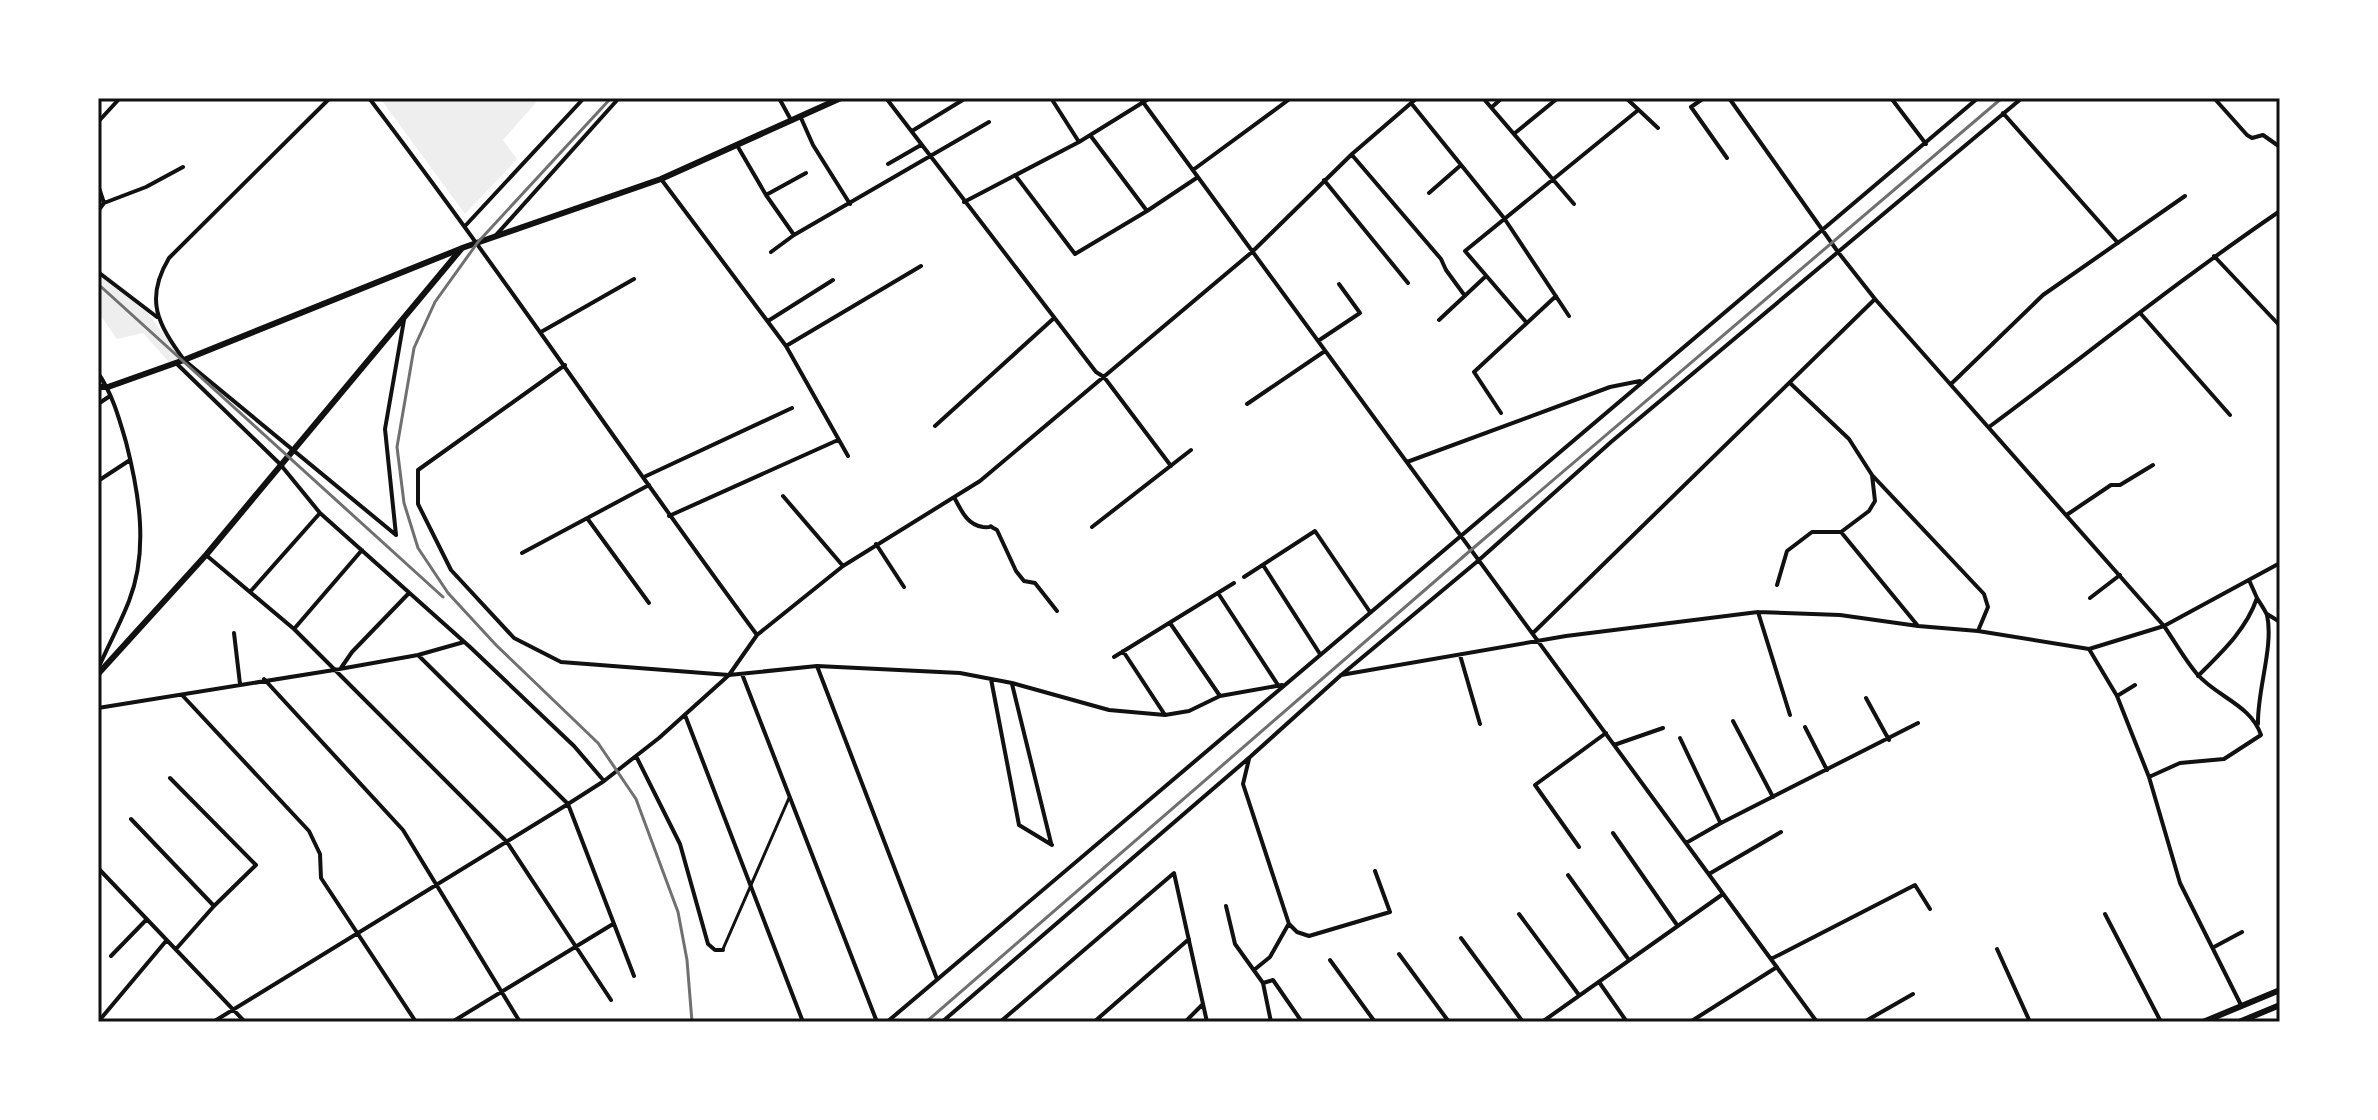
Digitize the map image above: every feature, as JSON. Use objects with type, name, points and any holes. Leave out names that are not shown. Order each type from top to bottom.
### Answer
[{"type":"main road","points":[[98,387],[108,387],[184,360],[462,248],[661,179],[738,147],[841,98]]},
{"type":"main road","points":[[98,671],[206,555],[462,248]]},
{"type":"main road","points":[[2203,1022],[2280,990]]},
{"type":"main road","points":[[2239,1022],[2280,1005]]},
{"type":"street","points":[[98,122],[120,98]]},
{"type":"street","points":[[330,98],[169,258],[157,277],[157,317],[184,360],[396,535],[385,429],[404,320]]},
{"type":"street","points":[[369,98],[466,225],[669,516],[757,635]]},
{"type":"street","points":[[466,225],[584,98]]},
{"type":"street","points":[[494,237],[619,98]]},
{"type":"street","points":[[779,98],[792,122]]},
{"type":"street","points":[[886,98],[1053,319],[1096,372],[1104,377],[1171,466]]},
{"type":"street","points":[[912,131],[966,98]]},
{"type":"street","points":[[1051,98],[1079,142]]},
{"type":"street","points":[[964,202],[1079,142],[1142,100],[1150,98]]},
{"type":"street","points":[[1193,170],[1291,98]]},
{"type":"street","points":[[213,1022],[604,781],[729,675],[757,635],[843,566],[980,481],[1252,252],[1324,180],[1417,98]]},
{"type":"street","points":[[1483,98],[1574,204]]},
{"type":"street","points":[[1491,107],[1502,98]]},
{"type":"street","points":[[1515,133],[1558,98]]},
{"type":"street","points":[[1626,98],[1658,128]]},
{"type":"street","points":[[1704,98],[1691,107],[1727,158]]},
{"type":"street","points":[[1729,98],[1875,299],[2164,626],[2198,676],[2242,708],[2258,726]]},
{"type":"street","points":[[1891,98],[1926,144]]},
{"type":"street","points":[[1966,98],[1972,104]]},
{"type":"street","points":[[887,1022],[1281,685],[1978,98]]},
{"type":"street","points":[[942,1022],[1340,676],[1479,560],[1611,442],[2022,98]]},
{"type":"street","points":[[2214,98],[2247,135],[2252,138],[2263,135],[2280,147]]},
{"type":"street","points":[[1142,100],[1817,1022]]},
{"type":"street","points":[[1411,103],[1504,218],[1569,316]]},
{"type":"street","points":[[1526,322],[1465,251],[1637,111]]},
{"type":"street","points":[[2003,113],[2118,243]]},
{"type":"street","points":[[801,118],[813,145],[850,204]]},
{"type":"street","points":[[771,252],[794,235],[989,122]]},
{"type":"street","points":[[1090,135],[1147,211]]},
{"type":"street","points":[[888,164],[921,145]]},
{"type":"street","points":[[738,147],[794,235]]},
{"type":"street","points":[[1352,154],[1441,259],[1465,296]]},
{"type":"street","points":[[1429,193],[1461,165]]},
{"type":"street","points":[[98,211],[104,203],[146,187],[183,167]]},
{"type":"street","points":[[766,195],[806,173]]},
{"type":"street","points":[[1015,175],[1075,254],[1198,177]]},
{"type":"street","points":[[661,179],[786,346],[848,456]]},
{"type":"street","points":[[1324,180],[1408,283]]},
{"type":"street","points":[[98,185],[104,203]]},
{"type":"street","points":[[1951,384],[2043,295],[2185,196]]},
{"type":"street","points":[[1989,427],[2214,256],[2280,211]]},
{"type":"street","points":[[2214,256],[2280,326]]},
{"type":"street","points":[[786,346],[921,266]]},
{"type":"street","points":[[98,272],[157,317]]},
{"type":"street","points":[[1439,320],[1486,276]]},
{"type":"street","points":[[541,332],[634,279]]},
{"type":"street","points":[[768,321],[833,280]]},
{"type":"street","points":[[1318,341],[1360,313],[1339,284]]},
{"type":"street","points":[[1501,413],[1474,372],[1556,296]]},
{"type":"street","points":[[1532,633],[1875,299]]},
{"type":"street","points":[[2141,314],[2230,415]]},
{"type":"street","points":[[935,426],[1053,319]]},
{"type":"street","points":[[1247,404],[1325,351]]},
{"type":"street","points":[[175,362],[280,464],[320,513],[464,642],[574,746],[604,781]]},
{"type":"street","points":[[565,365],[418,470],[418,504],[451,570],[514,638],[561,662],[729,675],[817,666],[960,673],[1012,683],[1109,710],[1165,715],[1189,711],[1220,696],[1281,685]]},
{"type":"street","points":[[98,373],[108,387],[130,460],[140,522],[139,559],[130,598],[98,671]]},
{"type":"street","points":[[1407,462],[1610,387],[1642,381]]},
{"type":"street","points":[[1790,383],[1849,439],[1872,475],[1984,594],[1988,607],[1978,631]]},
{"type":"street","points":[[98,404],[110,396]]},
{"type":"street","points":[[644,477],[792,408]]},
{"type":"street","points":[[669,516],[838,440]]},
{"type":"street","points":[[1092,527],[1191,450]]},
{"type":"street","points":[[98,481],[130,460]]},
{"type":"street","points":[[2068,514],[2111,485],[2120,485],[2153,465]]},
{"type":"street","points":[[1777,585],[1787,551],[1812,532],[1841,532],[1869,511],[1875,501],[1872,475]]},
{"type":"street","points":[[522,553],[649,485]]},
{"type":"street","points":[[783,496],[843,566]]},
{"type":"street","points":[[954,497],[968,521],[997,530],[1016,571],[1024,581],[1035,583],[1057,611]]},
{"type":"street","points":[[250,592],[320,513]]},
{"type":"street","points":[[587,518],[649,603]]},
{"type":"street","points":[[1244,577],[1315,531],[1370,612]]},
{"type":"street","points":[[1841,532],[1918,626]]},
{"type":"street","points":[[876,544],[904,587]]},
{"type":"street","points":[[294,629],[362,550]]},
{"type":"street","points":[[206,555],[294,629],[507,842],[611,1000]]},
{"type":"street","points":[[1340,676],[1566,636],[1758,612],[1840,615],[1978,631],[2089,649],[2164,626],[2280,563]]},
{"type":"street","points":[[1263,565],[1320,654]]},
{"type":"street","points":[[2090,598],[2120,575]]},
{"type":"street","points":[[2249,580],[2267,614],[2280,622]]},
{"type":"street","points":[[1114,657],[1234,583]]},
{"type":"street","points":[[337,670],[409,593]]},
{"type":"street","points":[[1218,593],[1281,685]]},
{"type":"street","points":[[2198,676],[2239,633],[2252,613],[2257,598]]},
{"type":"street","points":[[1758,612],[1790,715]]},
{"type":"street","points":[[2149,777],[2180,763],[2224,759],[2261,735],[2257,704],[2266,649],[2267,614]]},
{"type":"street","points":[[1170,623],[1220,696]]},
{"type":"street","points":[[234,633],[240,684]]},
{"type":"street","points":[[98,708],[264,679],[337,670],[418,655],[464,642]]},
{"type":"street","points":[[2089,649],[2117,696],[2149,777],[2180,883],[2241,1005]]},
{"type":"street","points":[[1123,651],[1165,715]]},
{"type":"street","points":[[418,655],[568,804],[634,976]]},
{"type":"street","points":[[1460,655],[1480,724]]},
{"type":"street","points":[[817,666],[937,979]]},
{"type":"street","points":[[742,674],[877,1022]]},
{"type":"street","points":[[264,679],[403,830],[520,1022]]},
{"type":"street","points":[[991,679],[1019,825],[1052,845],[1012,683]]},
{"type":"street","points":[[2117,696],[2135,685]]},
{"type":"street","points":[[182,695],[309,831],[320,854],[321,878],[416,1022]]},
{"type":"street","points":[[1866,698],[1889,740]]},
{"type":"street","points":[[685,715],[803,1022]]},
{"type":"street","points":[[1733,721],[1773,797]]},
{"type":"street","points":[[1686,843],[1918,723]]},
{"type":"street","points":[[1805,727],[1827,770]]},
{"type":"street","points":[[1614,745],[1663,728]]},
{"type":"street","points":[[1579,847],[1535,785],[1606,733]]},
{"type":"street","points":[[1680,738],[1721,823]]},
{"type":"street","points":[[636,756],[680,844],[708,944],[715,950],[723,950],[790,795]]},
{"type":"street","points":[[1250,757],[1243,784],[1289,924],[1297,932],[1309,936],[1390,912],[1375,871]]},
{"type":"street","points":[[170,778],[256,865],[176,949]]},
{"type":"street","points":[[131,819],[214,906]]},
{"type":"street","points":[[1709,874],[1781,832]]},
{"type":"street","points":[[1613,833],[1677,925]]},
{"type":"street","points":[[98,868],[245,1022]]},
{"type":"street","points":[[1000,1022],[1174,873],[1207,1022]]},
{"type":"street","points":[[1568,875],[1629,960]]},
{"type":"street","points":[[1771,959],[1915,885],[1930,909]]},
{"type":"street","points":[[1542,1022],[1552,1019],[1579,995],[1723,894]]},
{"type":"street","points":[[1226,906],[1235,944],[1263,983],[1271,1022]]},
{"type":"street","points":[[1519,914],[1579,995]]},
{"type":"street","points":[[2105,914],[2161,1022]]},
{"type":"street","points":[[111,956],[146,919]]},
{"type":"street","points":[[452,1022],[613,924]]},
{"type":"street","points":[[1254,970],[1270,957],[1289,924]]},
{"type":"street","points":[[2214,947],[2242,932]]},
{"type":"street","points":[[1461,938],[1523,1022]]},
{"type":"street","points":[[1094,1022],[1189,939]]},
{"type":"street","points":[[98,1022],[167,941]]},
{"type":"street","points":[[1997,949],[2030,1022]]},
{"type":"street","points":[[1399,954],[1449,1022]]},
{"type":"street","points":[[1330,960],[1375,1022]]},
{"type":"street","points":[[1690,1022],[1777,967]]},
{"type":"street","points":[[1263,983],[1273,980],[1302,1022]]},
{"type":"street","points":[[1599,982],[1627,1022]]},
{"type":"street","points":[[1864,1022],[1913,994]]},
{"type":"street","points":[[1185,1022],[1203,1004]]},
{"type":"shaded area","points":[[380,98],[540,98],[503,140],[517,159],[465,214]]},
{"type":"shaded area","points":[[98,268],[140,302],[180,357],[170,363],[143,333],[117,339],[98,312]]},
{"type":"railway","points":[[611,98],[478,242],[435,302],[414,348],[397,447],[404,503],[418,548],[448,593],[496,645],[598,743],[636,799],[678,912],[687,960],[692,1022]]},
{"type":"railway","points":[[926,1022],[1471,550],[2002,98]]},
{"type":"railway","points":[[98,284],[443,597]]}]
